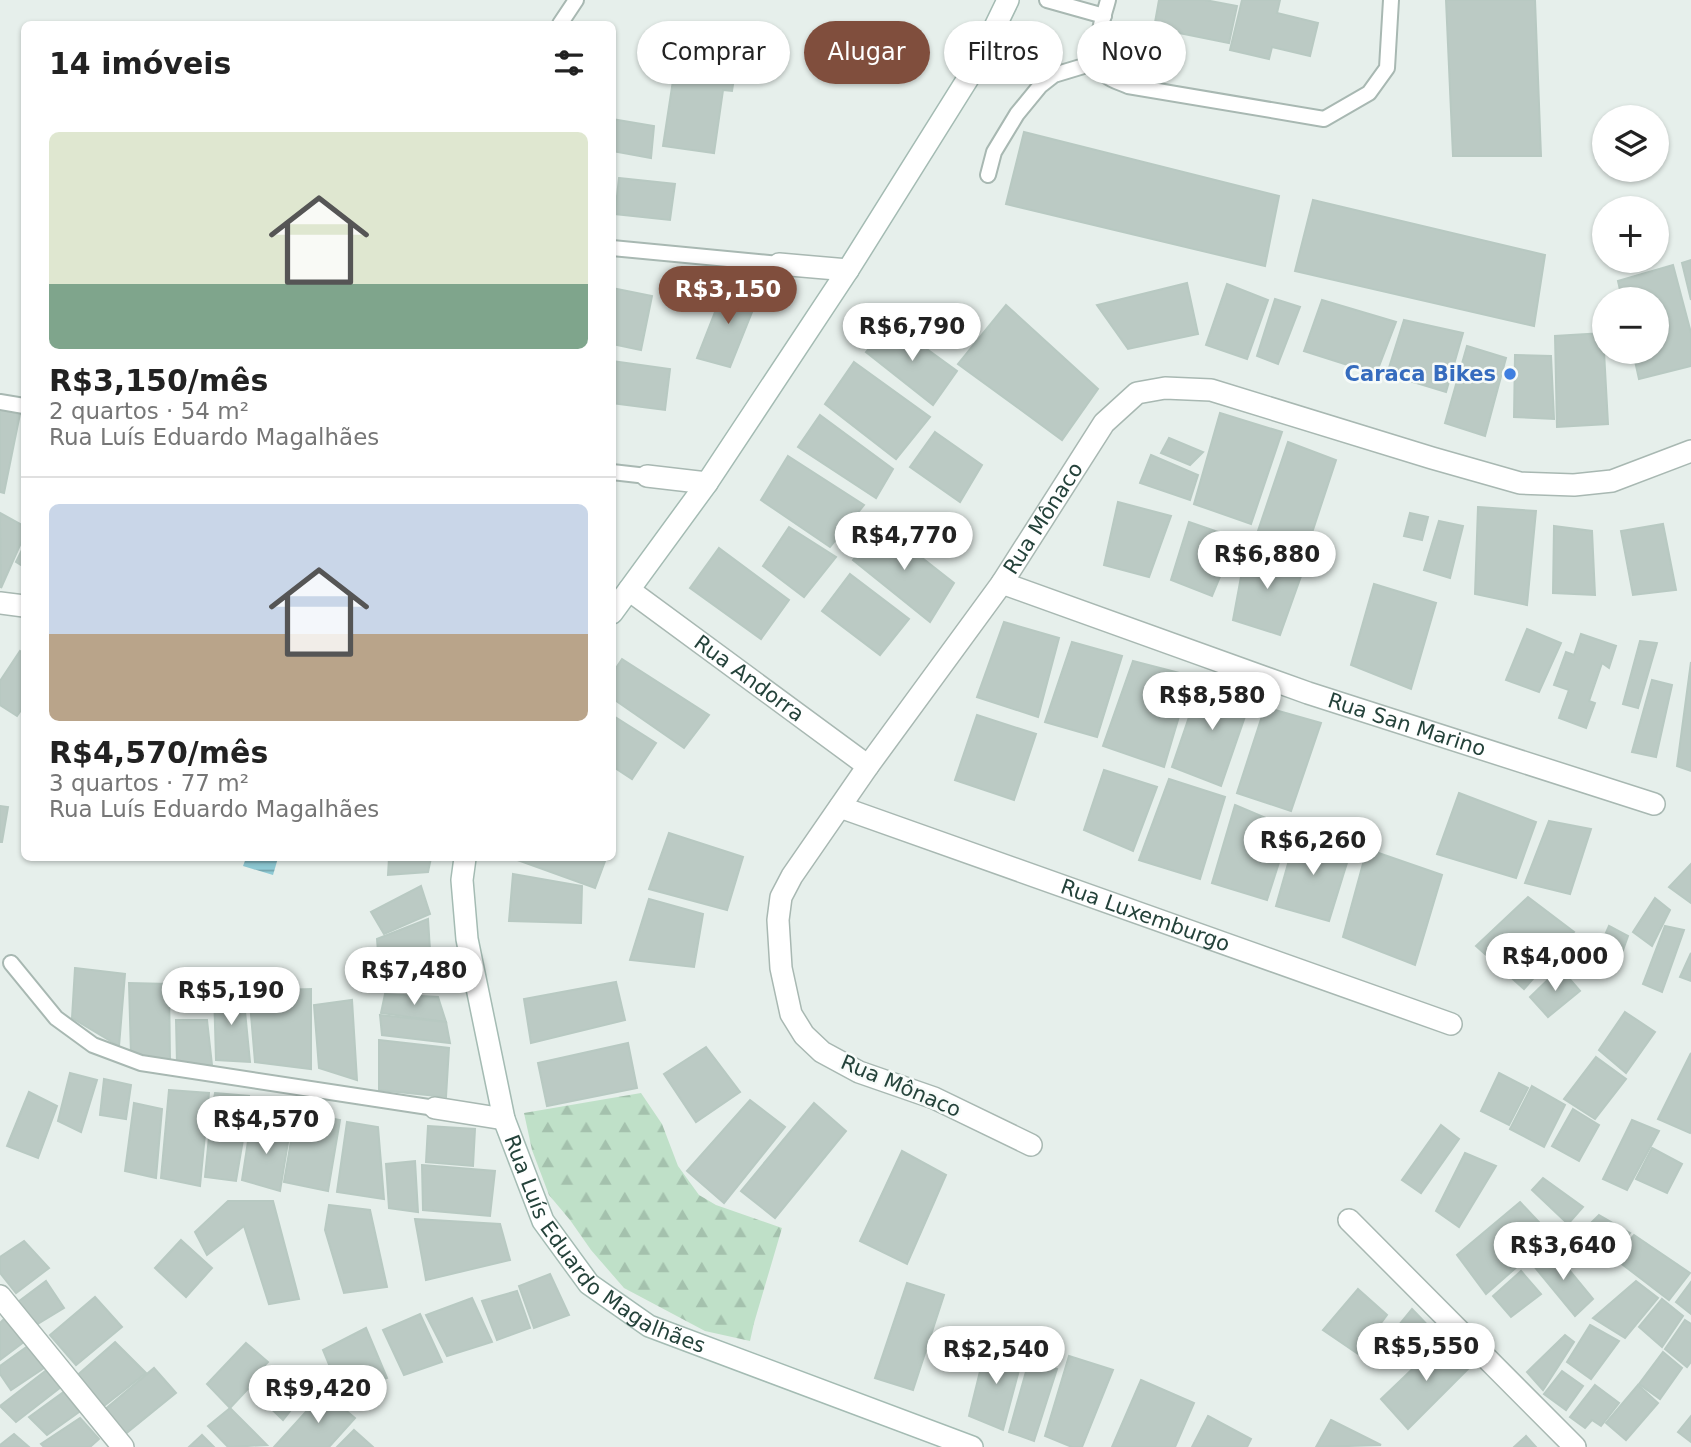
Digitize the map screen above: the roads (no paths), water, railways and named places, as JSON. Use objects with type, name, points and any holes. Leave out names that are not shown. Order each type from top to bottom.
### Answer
[{"type":"street","points":[[616,608],[707,483],[848,271],[977,64],[1008,0]]},
{"type":"street","points":[[779,264],[848,271]]},
{"type":"street","name":"Rua Mônaco","points":[[1031,1145],[934,1098],[859,1072],[822,1052],[804,1035],[791,1014],[781,968],[778,939],[781,897],[792,876],[868,766],[1002,583],[1104,423],[1137,393],[1165,388],[1211,390],[1520,483],[1574,485],[1612,481],[1691,451]]},
{"type":"street","points":[[647,476],[707,483]]},
{"type":"street","name":"Rua San Marino","points":[[1002,583],[1308,693],[1654,804]]},
{"type":"street","name":"Rua Andorra","points":[[629,590],[868,766]]},
{"type":"street","points":[[0,603],[21,606]]},
{"type":"street","name":"Rua Luxemburgo","points":[[840,807],[1451,1024]]},
{"type":"street","name":"Rua Luís Eduardo Magalhães","points":[[464,861],[461,880],[467,939],[504,1119],[543,1221],[589,1284],[649,1326],[972,1447]]},
{"type":"street","points":[[435,1108],[504,1119]]},
{"type":"street","points":[[1349,1220],[1575,1447]]},
{"type":"street","points":[[0,1296],[123,1447]]},
{"type":"lane","points":[[562,21],[576,0]]},
{"type":"lane","points":[[1047,0],[1104,16]]},
{"type":"lane","points":[[1102,21],[1108,0]]},
{"type":"lane","points":[[1124,84],[1324,119],[1369,93],[1387,68],[1391,0]]},
{"type":"lane","points":[[988,175],[994,152],[1017,114],[1040,86],[1054,75],[1077,68]]},
{"type":"lane","points":[[616,248],[779,264]]},
{"type":"lane","points":[[0,402],[21,406]]},
{"type":"lane","points":[[616,472],[647,476]]},
{"type":"lane","points":[[10,963],[56,1018],[93,1045],[141,1063],[435,1108]]},
{"type":"water","points":[[245,861],[277,861],[273,875],[243,866]]},
{"type":"place","name":"Caraca Bikes","points":[[1510,374]]}]
